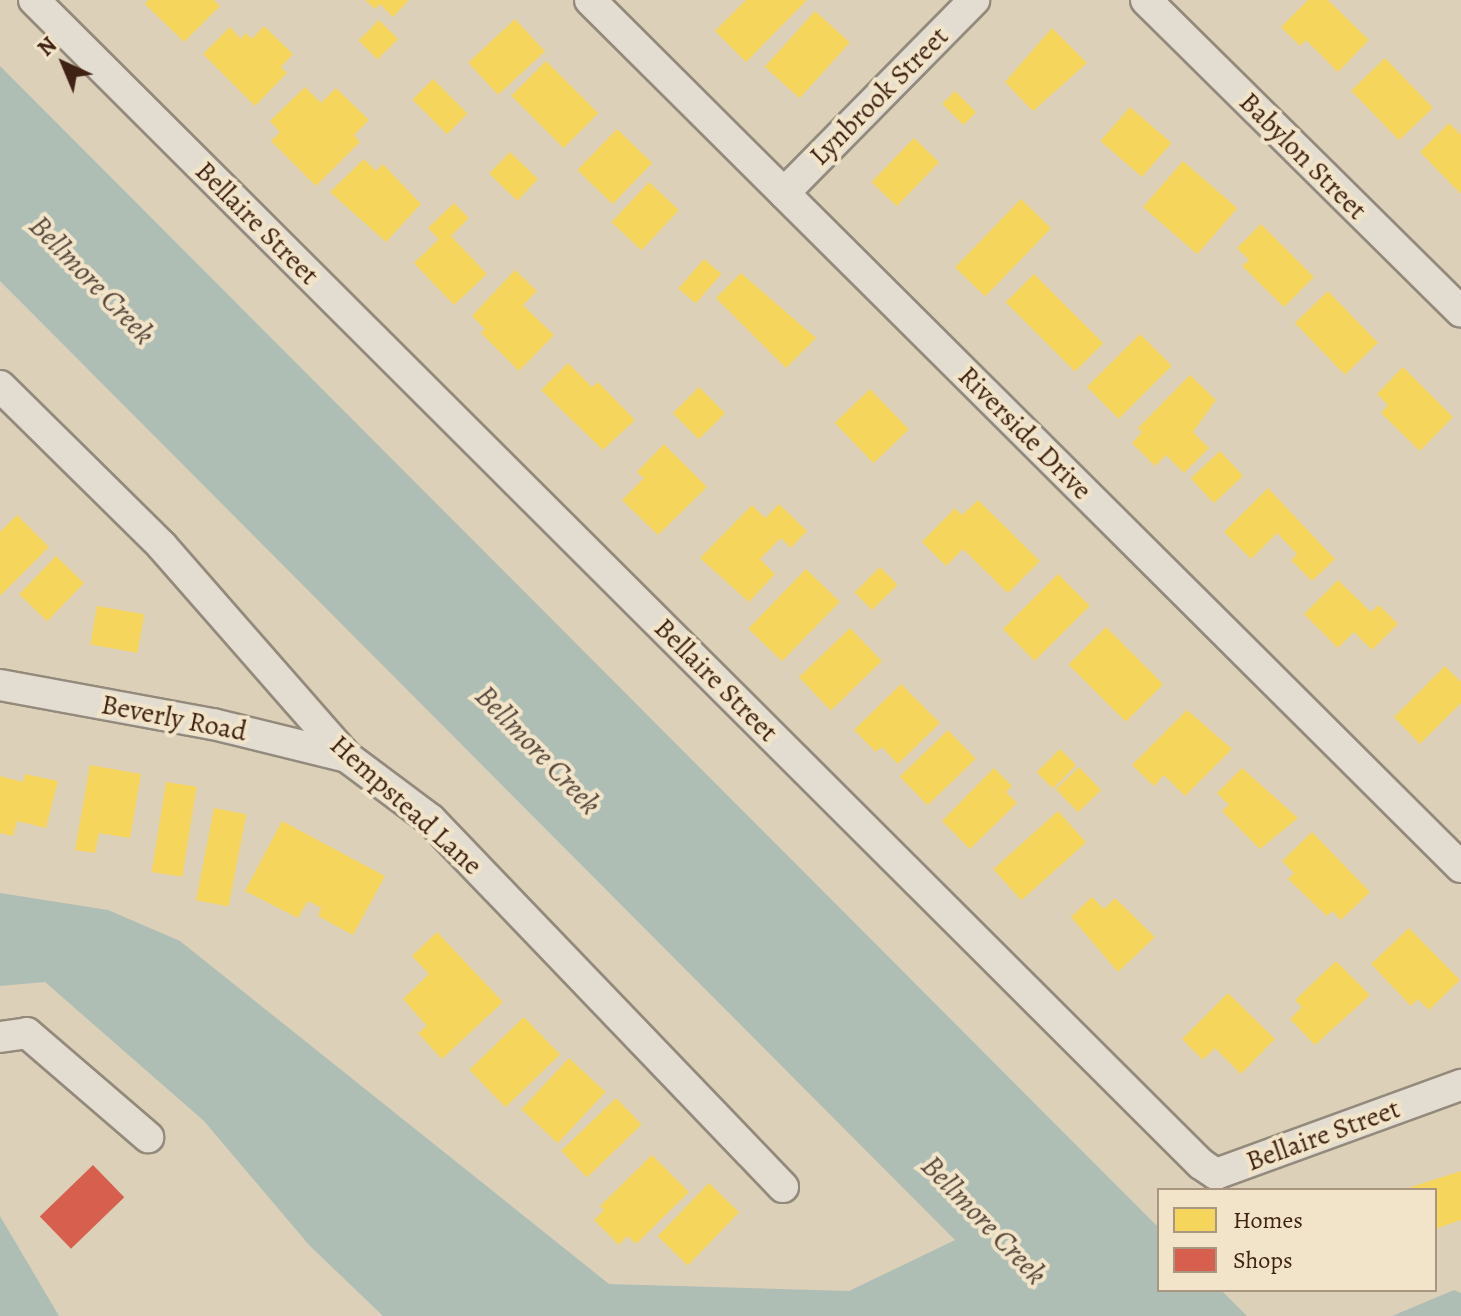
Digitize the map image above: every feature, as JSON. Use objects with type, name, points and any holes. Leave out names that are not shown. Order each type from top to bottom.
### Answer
[{"type":"street","name":"Bellaire Street","points":[[34,0],[1201,1164],[1216,1174],[1461,1085]]},
{"type":"street","name":"Riverside Drive","points":[[590,0],[1461,867]]},
{"type":"street","name":"Lynbrook Street","points":[[784,193],[974,0]]},
{"type":"street","name":"Babylon Street","points":[[1146,0],[1461,312]]},
{"type":"street","name":"Hempstead Lane","points":[[0,386],[162,546],[347,757],[430,819],[783,1187]]},
{"type":"street","name":"Beverly Road","points":[[0,685],[213,724],[347,757]]},
{"type":"street","points":[[0,1037],[27,1033],[148,1137]]},
{"type":"water","name":"Bellmore Creek","points":[[0,66],[1157,1226],[1157,1292],[1223,1292],[1247,1316],[383,1316],[309,1245],[204,1121],[45,982],[0,986],[0,893],[108,910],[180,941],[609,1284],[849,1291],[955,1240],[0,281]]},
{"type":"water","points":[[0,1216],[59,1316],[0,1316]]},
{"type":"water","points":[[1454,1290],[1461,1293],[1461,1316],[1392,1316]]},
{"type":"building: Homes","points":[[148,0],[214,0],[220,6],[184,42],[145,4]]},
{"type":"building: Homes","points":[[365,0],[409,0],[393,17],[380,4],[375,9]]},
{"type":"building: Homes","points":[[746,0],[807,0],[746,62],[715,31]]},
{"type":"building: Homes","points":[[1308,0],[1328,0],[1369,40],[1338,72],[1306,40],[1300,46],[1281,27]]},
{"type":"building: Homes","points":[[815,11],[850,42],[800,98],[765,67]]},
{"type":"building: Homes","points":[[515,19],[545,51],[498,95],[468,63]]},
{"type":"building: Homes","points":[[379,20],[398,39],[378,60],[358,41]]},
{"type":"building: Homes","points":[[264,26],[293,54],[281,67],[287,73],[255,106],[203,54],[230,27],[241,39],[246,33],[252,39]]},
{"type":"building: Homes","points":[[1052,28],[1087,63],[1033,111],[1005,82]]},
{"type":"building: Homes","points":[[1385,58],[1433,108],[1399,140],[1351,91]]},
{"type":"building: Homes","points":[[546,61],[598,113],[564,148],[511,96]]},
{"type":"building: Homes","points":[[433,79],[468,114],[447,134],[412,100]]},
{"type":"building: Homes","points":[[305,87],[321,103],[336,88],[369,120],[354,135],[360,142],[316,186],[271,141],[280,132],[270,121]]},
{"type":"building: Homes","points":[[955,91],[976,112],[963,125],[942,104]]},
{"type":"building: Homes","points":[[1130,107],[1172,143],[1142,177],[1100,141]]},
{"type":"building: Homes","points":[[1449,123],[1461,135],[1461,194],[1420,152]]},
{"type":"building: Homes","points":[[617,129],[652,163],[613,204],[577,170]]},
{"type":"building: Homes","points":[[914,138],[939,162],[897,206],[872,182]]},
{"type":"building: Homes","points":[[510,152],[538,179],[517,201],[489,174]]},
{"type":"building: Homes","points":[[364,159],[376,171],[383,164],[421,204],[386,242],[330,192]]},
{"type":"building: Homes","points":[[1183,161],[1237,208],[1197,254],[1143,207]]},
{"type":"building: Homes","points":[[649,182],[679,210],[641,250],[611,222]]},
{"type":"building: Homes","points":[[1021,199],[1051,228],[985,297],[955,267]]},
{"type":"building: Homes","points":[[454,203],[469,218],[451,236],[487,274],[454,305],[414,263],[439,239],[428,228]]},
{"type":"building: Homes","points":[[1261,224],[1314,277],[1284,307],[1242,266],[1249,260],[1237,248]]},
{"type":"building: Homes","points":[[704,259],[721,274],[696,304],[678,288]]},
{"type":"building: Homes","points":[[515,270],[537,291],[523,305],[554,335],[519,371],[481,333],[485,329],[472,316]]},
{"type":"building: Homes","points":[[741,273],[816,338],[786,368],[716,298]]},
{"type":"building: Homes","points":[[1034,274],[1103,343],[1075,372],[1006,302]]},
{"type":"building: Homes","points":[[1328,291],[1378,343],[1345,375],[1295,323]]},
{"type":"building: Homes","points":[[1140,334],[1172,366],[1119,419],[1087,387]]},
{"type":"building: Homes","points":[[568,363],[592,387],[598,382],[635,420],[603,450],[541,390]]},
{"type":"building: Homes","points":[[1403,367],[1453,417],[1420,451],[1381,413],[1388,405],[1377,394]]},
{"type":"building: Homes","points":[[1190,375],[1216,400],[1193,432],[1209,448],[1184,473],[1166,455],[1155,466],[1132,443],[1142,432],[1138,428]]},
{"type":"building: Homes","points":[[699,387],[725,413],[699,439],[673,413]]},
{"type":"building: Homes","points":[[870,389],[909,429],[874,463],[835,423]]},
{"type":"building: Homes","points":[[664,444],[707,487],[658,535],[622,500],[644,478],[637,472]]},
{"type":"building: Homes","points":[[1220,451],[1243,476],[1214,503],[1191,478]]},
{"type":"building: Homes","points":[[1268,488],[1335,559],[1312,581],[1291,560],[1297,554],[1277,533],[1251,559],[1224,532]]},
{"type":"building: Homes","points":[[978,500],[1040,561],[1008,593],[963,549],[946,566],[922,542],[955,508],[962,515]]},
{"type":"building: Homes","points":[[779,504],[807,531],[791,548],[781,538],[760,559],[775,574],[749,602],[700,558],[752,505],[765,518]]},
{"type":"building: Homes","points":[[17,515],[49,547],[0,596],[0,532]]},
{"type":"building: Homes","points":[[56,556],[84,583],[47,621],[19,594]]},
{"type":"building: Homes","points":[[880,567],[898,585],[872,610],[855,592]]},
{"type":"building: Homes","points":[[806,569],[840,602],[782,661],[748,629]]},
{"type":"building: Homes","points":[[1058,574],[1090,606],[1035,661],[1003,629]]},
{"type":"building: Homes","points":[[1338,580],[1371,612],[1379,605],[1398,624],[1372,650],[1354,632],[1338,648],[1304,614]]},
{"type":"building: Homes","points":[[97,606],[144,614],[137,653],[90,644]]},
{"type":"building: Homes","points":[[1106,627],[1163,684],[1126,722],[1069,664]]},
{"type":"building: Homes","points":[[850,628],[882,661],[831,710],[799,677]]},
{"type":"building: Homes","points":[[1445,666],[1461,682],[1461,703],[1420,744],[1394,717]]},
{"type":"building: Homes","points":[[901,684],[940,723],[898,764],[882,747],[876,752],[854,730]]},
{"type":"building: Homes","points":[[1187,710],[1232,749],[1185,796],[1164,775],[1154,786],[1132,765]]},
{"type":"building: Homes","points":[[948,730],[976,759],[928,805],[900,777]]},
{"type":"building: Homes","points":[[1060,749],[1076,765],[1053,789],[1037,772]]},
{"type":"building: Homes","points":[[90,765],[141,774],[130,838],[99,833],[95,853],[75,850]]},
{"type":"building: Homes","points":[[1079,767],[1101,790],[1078,812],[1056,789]]},
{"type":"building: Homes","points":[[994,768],[1012,786],[1006,792],[1017,803],[970,849],[942,821]]},
{"type":"building: Homes","points":[[1242,768],[1298,818],[1260,849],[1222,811],[1229,805],[1217,793]]},
{"type":"building: Homes","points":[[25,774],[58,781],[46,828],[17,821],[13,836],[0,833],[0,776],[23,782]]},
{"type":"building: Homes","points":[[166,782],[197,787],[182,877],[152,872]]},
{"type":"building: Homes","points":[[214,808],[246,814],[228,907],[196,900]]},
{"type":"building: Homes","points":[[1058,811],[1086,842],[1021,900],[993,869]]},
{"type":"building: Homes","points":[[282,821],[385,876],[353,935],[318,916],[321,908],[308,901],[298,918],[245,891]]},
{"type":"building: Homes","points":[[1312,832],[1370,892],[1341,920],[1332,911],[1327,916],[1288,879],[1294,873],[1282,861]]},
{"type":"building: Homes","points":[[1092,897],[1104,909],[1115,898],[1155,937],[1118,972],[1071,917]]},
{"type":"building: Homes","points":[[1409,928],[1460,980],[1429,1010],[1418,999],[1411,1006],[1371,964]]},
{"type":"building: Homes","points":[[437,932],[503,1002],[442,1059],[418,1033],[427,1026],[403,999],[429,974],[412,956]]},
{"type":"building: Homes","points":[[1336,961],[1370,995],[1315,1045],[1290,1019],[1302,1007],[1295,1000]]},
{"type":"building: Homes","points":[[1228,993],[1275,1039],[1241,1074],[1215,1048],[1203,1060],[1182,1039]]},
{"type":"building: Homes","points":[[524,1017],[560,1054],[505,1107],[469,1070]]},
{"type":"building: Homes","points":[[569,1058],[606,1092],[558,1143],[521,1109]]},
{"type":"building: Homes","points":[[616,1098],[642,1125],[587,1177],[561,1151]]},
{"type":"building: Homes","points":[[652,1155],[689,1192],[636,1244],[627,1236],[619,1245],[594,1220],[604,1210],[600,1206]]},
{"type":"building: Homes","points":[[1461,1171],[1461,1220],[1437,1228],[1437,1188],[1408,1188]]},
{"type":"building: Homes","points":[[709,1183],[739,1212],[688,1265],[658,1236]]},
{"type":"building: Shops","points":[[93,1165],[124,1197],[71,1249],[40,1216]]}]
